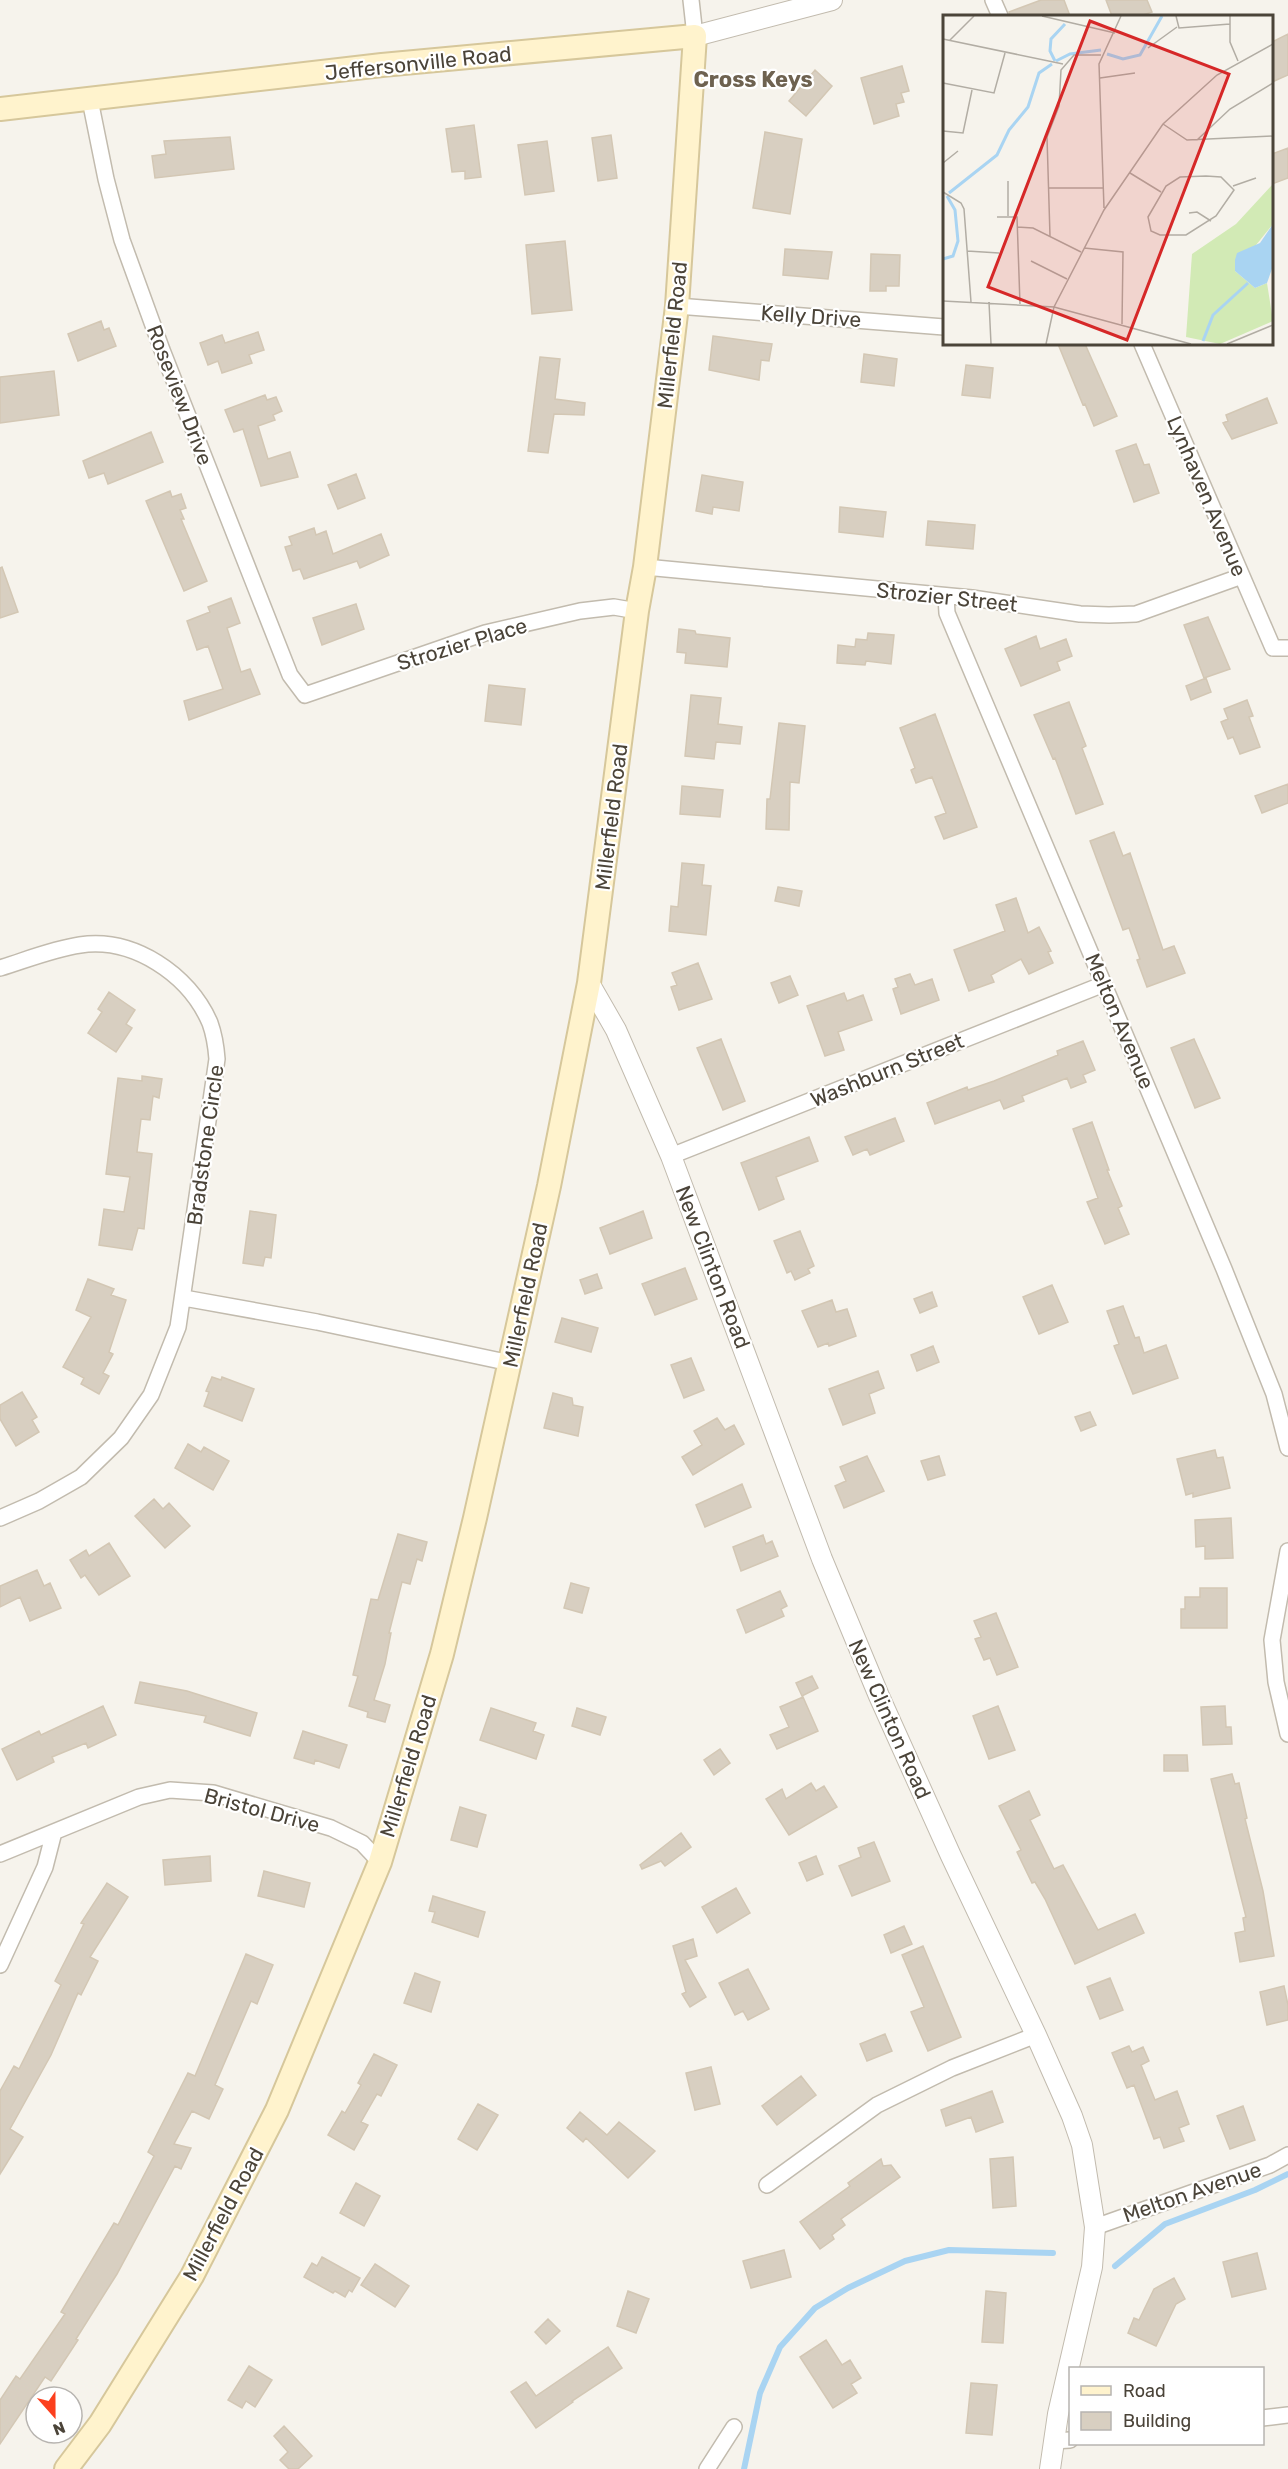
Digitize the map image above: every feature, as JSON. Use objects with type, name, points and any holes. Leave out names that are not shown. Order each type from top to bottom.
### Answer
[{"type":"main road","name":"Jeffersonville Road","points":[[0,109],[382,66],[695,36]]},
{"type":"main road","name":"Millerfield Road","points":[[66,2469],[99,2424],[192,2276],[277,2110],[380,1862],[442,1654],[549,1186],[589,983],[637,611],[645,567],[677,306],[695,36]]},
{"type":"street","points":[[691,0],[695,36]]},
{"type":"street","name":"Jeffersonville Road","points":[[695,36],[832,0]]},
{"type":"street","points":[[993,0],[1000,15]]},
{"type":"street","name":"Roseview Drive","points":[[90,100],[106,179],[126,251],[162,350],[290,675],[296,683]]},
{"type":"street","name":"Kelly Drive","points":[[677,306],[943,327]]},
{"type":"street","name":"Lynhaven Avenue","points":[[1142,345],[1242,576],[1281,648]]},
{"type":"street","name":"Strozier Street","points":[[645,567],[972,598],[1039,606],[1080,614],[1136,614],[1242,576]]},
{"type":"street","name":"Melton Avenue","points":[[946,597],[947,613],[1274,1394],[1288,1448]]},
{"type":"street","name":"Strozier Place","points":[[296,683],[305,695],[484,633],[580,611],[614,607],[637,611]]},
{"type":"street","name":"Bradstone Circle","points":[[0,968],[81,944],[112,945],[147,956],[176,976],[202,1008],[210,1024],[217,1059],[184,1298],[178,1327],[166,1363],[151,1395],[121,1438],[81,1476],[39,1501],[0,1518]]},
{"type":"street","name":"New Clinton Road","points":[[589,983],[616,1030],[671,1156],[822,1560],[879,1696],[1072,2116],[1082,2145],[1095,2227],[1074,2367]]},
{"type":"street","name":"Washburn Street","points":[[671,1156],[1104,984]]},
{"type":"street","points":[[184,1298],[317,1322],[510,1363]]},
{"type":"street","points":[[1288,1551],[1272,1640],[1276,1682],[1288,1734]]},
{"type":"street","name":"Bristol Drive","points":[[0,1854],[139,1797],[170,1790],[213,1793],[331,1828],[362,1843],[380,1862]]},
{"type":"street","points":[[0,1965],[45,1867],[54,1832]]},
{"type":"street","points":[[767,2185],[877,2105],[952,2068],[1036,2036]]},
{"type":"street","name":"Melton Avenue","points":[[1095,2227],[1270,2165],[1288,2155]]},
{"type":"street","name":"New Clinton Road","points":[[1050,2469],[1062,2440],[1069,2399]]},
{"type":"street","points":[[1264,2418],[1288,2415]]},
{"type":"street","points":[[707,2469],[734,2427]]},
{"type":"building","points":[[1041,0],[1064,0],[1070,15],[1010,15],[1009,12]]},
{"type":"building","points":[[1106,0],[1147,0],[1152,12],[1143,15],[1112,15]]},
{"type":"building","points":[[1288,34],[1288,75],[1273,82],[1273,42]]},
{"type":"building","points":[[902,66],[909,91],[901,93],[904,102],[896,104],[899,116],[874,124],[861,78]]},
{"type":"building","points":[[815,70],[832,86],[806,116],[789,101]]},
{"type":"building","points":[[474,125],[481,177],[465,179],[465,171],[452,172],[446,129]]},
{"type":"building","points":[[765,132],[802,139],[790,214],[753,208]]},
{"type":"building","points":[[611,135],[617,178],[598,181],[592,138]]},
{"type":"building","points":[[230,137],[234,169],[155,178],[152,156],[166,154],[164,141]]},
{"type":"building","points":[[547,141],[554,191],[525,195],[518,145]]},
{"type":"building","points":[[1288,148],[1288,178],[1273,184],[1273,154]]},
{"type":"building","points":[[565,241],[572,310],[532,314],[526,245]]},
{"type":"building","points":[[785,249],[832,252],[828,279],[783,275]]},
{"type":"building","points":[[871,254],[900,255],[899,286],[886,286],[886,291],[870,291]]},
{"type":"building","points":[[101,321],[104,330],[109,328],[116,346],[78,361],[68,334]]},
{"type":"building","points":[[258,332],[264,350],[249,355],[252,363],[222,373],[218,361],[208,365],[200,343],[222,335],[225,343]]},
{"type":"building","points":[[713,336],[772,344],[769,361],[761,360],[759,380],[709,370]]},
{"type":"building","points":[[1058,345],[1085,345],[1117,416],[1094,426],[1085,404],[1083,405]]},
{"type":"building","points":[[864,354],[897,359],[894,386],[861,382]]},
{"type":"building","points":[[540,357],[560,359],[555,399],[585,403],[584,415],[554,414],[548,453],[528,451]]},
{"type":"building","points":[[966,365],[993,368],[990,398],[962,395]]},
{"type":"building","points":[[54,371],[59,415],[0,423],[0,377]]},
{"type":"building","points":[[265,395],[267,400],[276,397],[282,411],[273,415],[275,420],[258,426],[268,459],[290,452],[298,477],[261,486],[243,429],[234,432],[225,410]]},
{"type":"building","points":[[1267,398],[1277,423],[1232,439],[1223,423],[1228,421],[1226,415]]},
{"type":"building","points":[[151,432],[163,462],[108,484],[104,473],[89,478],[83,461]]},
{"type":"building","points":[[1136,444],[1144,465],[1149,464],[1159,493],[1134,502],[1116,451]]},
{"type":"building","points":[[356,474],[365,498],[338,509],[328,485]]},
{"type":"building","points":[[702,475],[743,482],[739,511],[713,507],[712,514],[696,511]]},
{"type":"building","points":[[170,491],[172,497],[181,494],[186,508],[180,510],[184,519],[181,519],[207,581],[184,591],[146,501]]},
{"type":"building","points":[[840,507],[886,512],[883,537],[839,532]]},
{"type":"building","points":[[928,521],[975,525],[973,549],[926,545]]},
{"type":"building","points":[[314,528],[316,535],[326,531],[333,554],[381,534],[389,555],[360,568],[357,561],[304,579],[300,569],[293,571],[285,547],[292,545],[289,537]]},
{"type":"building","points":[[2,567],[18,612],[0,618],[0,568]]},
{"type":"building","points":[[231,598],[240,623],[227,628],[241,672],[250,669],[260,694],[189,720],[184,701],[223,689],[208,646],[197,650],[187,621],[210,612],[208,607]]},
{"type":"building","points":[[356,604],[364,629],[322,645],[313,618]]},
{"type":"building","points":[[1208,617],[1230,669],[1204,678],[1184,625]]},
{"type":"building","points":[[679,629],[695,631],[696,634],[730,638],[727,667],[685,663],[686,653],[677,652]]},
{"type":"building","points":[[868,633],[894,635],[891,664],[866,661],[865,665],[837,663],[838,645],[855,647],[856,639],[867,640]]},
{"type":"building","points":[[1036,636],[1040,649],[1066,639],[1072,656],[1057,662],[1060,670],[1021,686],[1005,649]]},
{"type":"building","points":[[1206,678],[1211,692],[1191,700],[1186,686]]},
{"type":"building","points":[[489,685],[525,689],[521,725],[485,721]]},
{"type":"building","points":[[691,695],[721,698],[718,724],[742,727],[740,744],[716,742],[714,759],[685,756]]},
{"type":"building","points":[[1247,700],[1253,716],[1249,717],[1260,747],[1240,754],[1233,737],[1228,739],[1221,722],[1228,719],[1224,709]]},
{"type":"building","points":[[1069,702],[1086,746],[1082,748],[1103,804],[1076,814],[1055,758],[1053,759],[1034,715]]},
{"type":"building","points":[[935,714],[977,827],[944,839],[935,817],[946,813],[932,777],[916,783],[911,770],[915,768],[900,728]]},
{"type":"building","points":[[779,723],[805,726],[799,783],[790,782],[789,830],[766,829],[767,799],[770,799]]},
{"type":"building","points":[[1288,784],[1288,803],[1262,813],[1255,796]]},
{"type":"building","points":[[682,786],[723,790],[720,817],[680,814]]},
{"type":"building","points":[[1114,832],[1123,856],[1130,853],[1163,950],[1174,946],[1185,973],[1147,987],[1129,928],[1123,930],[1090,841]]},
{"type":"building","points":[[682,863],[704,865],[702,885],[711,886],[706,935],[669,931],[671,906],[678,907]]},
{"type":"building","points":[[778,887],[802,891],[799,906],[775,901]]},
{"type":"building","points":[[1016,898],[1028,933],[1039,927],[1051,951],[1048,952],[1053,963],[1029,974],[1021,959],[991,975],[994,982],[969,991],[954,950],[1005,931],[996,905]]},
{"type":"building","points":[[698,963],[712,999],[679,1010],[671,987],[677,985],[672,973]]},
{"type":"building","points":[[910,974],[915,985],[932,979],[939,1000],[901,1014],[893,989],[898,987],[895,979]]},
{"type":"building","points":[[790,976],[798,995],[779,1003],[771,983]]},
{"type":"building","points":[[109,992],[135,1010],[126,1024],[132,1028],[116,1052],[88,1033],[102,1012],[98,1009]]},
{"type":"building","points":[[844,993],[847,1001],[863,995],[872,1020],[838,1032],[844,1050],[825,1056],[807,1006]]},
{"type":"building","points":[[721,1039],[745,1101],[723,1110],[697,1048]]},
{"type":"building","points":[[1194,1039],[1220,1098],[1195,1108],[1171,1048]]},
{"type":"building","points":[[1083,1041],[1095,1070],[1083,1075],[1086,1082],[1071,1088],[1067,1078],[1022,1096],[1024,1101],[1004,1109],[1000,1100],[935,1124],[927,1103],[967,1087],[968,1090],[994,1081],[1058,1055],[1057,1051]]},
{"type":"building","points":[[142,1076],[162,1079],[159,1098],[153,1096],[150,1120],[141,1119],[137,1152],[152,1154],[144,1229],[138,1228],[132,1250],[99,1245],[104,1209],[124,1212],[130,1177],[106,1174],[118,1078],[142,1081]]},
{"type":"building","points":[[895,1118],[904,1141],[870,1155],[867,1149],[853,1155],[845,1137]]},
{"type":"building","points":[[1092,1122],[1109,1170],[1107,1170],[1122,1206],[1118,1208],[1129,1234],[1105,1244],[1087,1202],[1098,1198],[1073,1129]]},
{"type":"building","points":[[809,1137],[818,1161],[776,1177],[784,1199],[759,1210],[741,1163]]},
{"type":"building","points":[[250,1211],[276,1215],[271,1258],[265,1257],[263,1266],[243,1263]]},
{"type":"building","points":[[643,1211],[652,1238],[610,1254],[600,1228]]},
{"type":"building","points":[[800,1231],[814,1266],[808,1269],[810,1273],[795,1280],[791,1271],[787,1273],[774,1241]]},
{"type":"building","points":[[685,1268],[697,1299],[655,1315],[642,1284]]},
{"type":"building","points":[[597,1274],[602,1288],[585,1294],[580,1280]]},
{"type":"building","points":[[88,1279],[114,1289],[111,1295],[126,1300],[109,1352],[113,1354],[103,1373],[109,1376],[99,1394],[81,1384],[84,1378],[63,1367],[91,1317],[76,1310]]},
{"type":"building","points":[[1052,1285],[1068,1322],[1039,1334],[1023,1297]]},
{"type":"building","points":[[932,1292],[937,1306],[920,1313],[914,1299]]},
{"type":"building","points":[[832,1300],[836,1312],[847,1309],[856,1336],[829,1346],[828,1343],[818,1347],[802,1311]]},
{"type":"building","points":[[1123,1306],[1135,1338],[1139,1337],[1144,1353],[1166,1345],[1178,1378],[1133,1394],[1114,1346],[1119,1344],[1107,1311]]},
{"type":"building","points":[[562,1318],[598,1328],[591,1352],[555,1342]]},
{"type":"building","points":[[933,1346],[939,1362],[917,1371],[911,1355]]},
{"type":"building","points":[[691,1358],[704,1390],[684,1398],[671,1365]]},
{"type":"building","points":[[878,1371],[884,1388],[869,1394],[875,1413],[843,1425],[829,1389]]},
{"type":"building","points":[[212,1377],[221,1380],[222,1377],[254,1389],[242,1421],[204,1406],[209,1392],[206,1391]]},
{"type":"building","points":[[22,1392],[37,1417],[32,1420],[39,1432],[16,1446],[0,1419],[0,1405]]},
{"type":"building","points":[[553,1393],[572,1398],[573,1405],[583,1407],[578,1436],[544,1428]]},
{"type":"building","points":[[1090,1412],[1096,1425],[1081,1431],[1075,1417]]},
{"type":"building","points":[[717,1418],[725,1430],[734,1425],[744,1444],[693,1475],[682,1457],[702,1445],[694,1431]]},
{"type":"building","points":[[188,1444],[201,1452],[204,1447],[229,1461],[213,1490],[175,1468]]},
{"type":"building","points":[[1215,1450],[1217,1458],[1223,1457],[1230,1488],[1193,1497],[1193,1493],[1186,1495],[1177,1459]]},
{"type":"building","points":[[867,1456],[884,1491],[844,1508],[835,1486],[846,1481],[840,1467]]},
{"type":"building","points":[[939,1456],[945,1475],[928,1480],[921,1461]]},
{"type":"building","points":[[742,1484],[751,1507],[705,1527],[696,1505]]},
{"type":"building","points":[[154,1499],[163,1509],[169,1503],[190,1526],[165,1548],[135,1516]]},
{"type":"building","points":[[1231,1518],[1233,1558],[1205,1559],[1205,1546],[1196,1547],[1195,1520]]},
{"type":"building","points":[[398,1534],[427,1542],[422,1561],[417,1559],[410,1584],[402,1582],[389,1633],[391,1633],[385,1664],[374,1700],[390,1705],[385,1722],[367,1717],[368,1712],[349,1706],[358,1676],[353,1675],[371,1599],[378,1600]]},
{"type":"building","points":[[763,1535],[766,1544],[772,1541],[778,1556],[741,1571],[733,1547]]},
{"type":"building","points":[[109,1543],[130,1576],[99,1595],[85,1575],[81,1578],[70,1560],[86,1550],[89,1556]]},
{"type":"building","points":[[37,1570],[44,1586],[50,1583],[61,1608],[30,1621],[20,1597],[0,1607],[0,1586]]},
{"type":"building","points":[[571,1583],[589,1588],[582,1613],[564,1608]]},
{"type":"building","points":[[1200,1588],[1227,1588],[1227,1628],[1181,1628],[1181,1609],[1185,1609],[1185,1597],[1200,1597]]},
{"type":"building","points":[[780,1591],[787,1606],[781,1609],[784,1616],[746,1633],[737,1610]]},
{"type":"building","points":[[996,1613],[1018,1667],[997,1675],[990,1658],[984,1660],[975,1639],[981,1637],[974,1621]]},
{"type":"building","points":[[812,1676],[818,1688],[802,1696],[796,1683]]},
{"type":"building","points":[[140,1682],[187,1691],[257,1713],[250,1736],[204,1722],[206,1716],[135,1703]]},
{"type":"building","points":[[803,1697],[818,1731],[777,1749],[770,1735],[789,1727],[780,1707]]},
{"type":"building","points":[[103,1706],[116,1735],[88,1748],[86,1743],[52,1757],[54,1762],[17,1780],[2,1749],[39,1731],[41,1735]]},
{"type":"building","points":[[998,1706],[1015,1750],[989,1759],[973,1716]]},
{"type":"building","points":[[1225,1706],[1226,1727],[1231,1727],[1232,1744],[1203,1745],[1201,1707]]},
{"type":"building","points":[[491,1708],[536,1723],[533,1731],[544,1735],[536,1759],[480,1740]]},
{"type":"building","points":[[577,1708],[606,1717],[600,1735],[572,1726]]},
{"type":"building","points":[[303,1731],[347,1745],[339,1768],[315,1760],[314,1764],[294,1758]]},
{"type":"building","points":[[720,1749],[730,1763],[714,1775],[704,1760]]},
{"type":"building","points":[[1164,1755],[1187,1755],[1188,1771],[1164,1771]]},
{"type":"building","points":[[1232,1774],[1235,1784],[1239,1783],[1247,1818],[1245,1819],[1263,1891],[1274,1956],[1240,1962],[1235,1933],[1245,1931],[1243,1918],[1246,1917],[1211,1779]]},
{"type":"building","points":[[811,1783],[816,1791],[824,1786],[837,1807],[789,1835],[766,1799],[782,1789],[786,1799]]},
{"type":"building","points":[[1029,1791],[1040,1815],[1030,1820],[1054,1869],[1063,1865],[1098,1930],[1135,1914],[1144,1933],[1075,1964],[1045,1899],[1035,1882],[1032,1883],[1017,1852],[1021,1850],[999,1806]]},
{"type":"building","points":[[460,1807],[486,1815],[477,1847],[451,1840]]},
{"type":"building","points":[[681,1833],[691,1847],[665,1866],[661,1861],[642,1869],[640,1865]]},
{"type":"building","points":[[874,1842],[890,1881],[852,1896],[839,1866],[861,1857],[858,1848]]},
{"type":"building","points":[[210,1856],[211,1881],[165,1885],[163,1860]]},
{"type":"building","points":[[816,1856],[823,1874],[807,1881],[799,1863]]},
{"type":"building","points":[[264,1871],[310,1883],[304,1907],[258,1896]]},
{"type":"building","points":[[107,1883],[128,1897],[90,1957],[98,1961],[81,1995],[78,1993],[51,2055],[10,2129],[23,2137],[0,2174],[0,2091],[14,2066],[19,2069],[61,1985],[55,1981],[84,1924],[81,1923]]},
{"type":"building","points":[[736,1888],[750,1913],[717,1933],[702,1907]]},
{"type":"building","points":[[433,1896],[485,1912],[478,1937],[432,1922],[435,1912],[429,1911]]},
{"type":"building","points":[[904,1926],[912,1944],[891,1953],[884,1935]]},
{"type":"building","points":[[693,1939],[697,1956],[685,1960],[706,1997],[690,2007],[682,1994],[686,1992],[673,1946]]},
{"type":"building","points":[[923,1946],[961,2037],[928,2051],[911,2012],[924,2007],[902,1955]]},
{"type":"building","points":[[246,1954],[273,1965],[257,2004],[251,2001],[215,2085],[223,2089],[209,2119],[192,2111],[174,2144],[191,2148],[181,2169],[175,2166],[117,2274],[51,2381],[45,2377],[40,2385],[24,2385],[24,2408],[0,2444],[0,2400],[16,2376],[20,2379],[65,2314],[61,2312],[114,2223],[118,2225],[154,2156],[148,2152],[188,2073],[195,2076]]},
{"type":"building","points":[[748,1969],[769,2009],[748,2020],[743,2011],[735,2015],[719,1983]]},
{"type":"building","points":[[415,1973],[440,1982],[431,2012],[404,2003]]},
{"type":"building","points":[[1110,1978],[1123,2010],[1100,2019],[1087,1987]]},
{"type":"building","points":[[1284,1986],[1288,2020],[1267,2025],[1260,1992]]},
{"type":"building","points":[[885,2034],[892,2051],[867,2061],[860,2044]]},
{"type":"building","points":[[1129,2046],[1132,2052],[1143,2047],[1149,2061],[1141,2065],[1155,2100],[1177,2091],[1189,2124],[1179,2128],[1184,2141],[1164,2148],[1160,2137],[1154,2139],[1134,2085],[1127,2088],[1112,2053]]},
{"type":"building","points":[[374,2054],[397,2065],[381,2096],[377,2094],[361,2122],[368,2125],[354,2150],[328,2135],[342,2111],[345,2113],[361,2085],[358,2083]]},
{"type":"building","points":[[711,2067],[720,2104],[695,2110],[686,2073]]},
{"type":"building","points":[[801,2076],[816,2095],[777,2125],[762,2106]]},
{"type":"building","points":[[992,2091],[1003,2122],[976,2132],[971,2117],[946,2126],[941,2110]]},
{"type":"building","points":[[478,2104],[498,2115],[477,2150],[458,2139]]},
{"type":"building","points":[[1243,2106],[1255,2140],[1230,2149],[1217,2116]]},
{"type":"building","points":[[580,2112],[607,2135],[619,2122],[655,2151],[628,2178],[586,2138],[583,2142],[567,2128]]},
{"type":"building","points":[[1013,2157],[1016,2206],[993,2208],[990,2159]]},
{"type":"building","points":[[881,2159],[883,2166],[891,2165],[900,2177],[841,2219],[845,2225],[832,2235],[834,2239],[820,2249],[800,2222],[850,2186],[848,2183]]},
{"type":"building","points":[[356,2183],[380,2196],[364,2226],[340,2213]]},
{"type":"building","points":[[784,2250],[791,2277],[751,2288],[743,2261]]},
{"type":"building","points":[[1257,2253],[1266,2289],[1232,2297],[1223,2262]]},
{"type":"building","points":[[322,2257],[360,2278],[352,2292],[349,2290],[345,2297],[304,2277],[312,2263],[317,2266]]},
{"type":"building","points":[[375,2264],[409,2286],[395,2307],[361,2285]]},
{"type":"building","points":[[1174,2278],[1185,2299],[1176,2304],[1156,2346],[1128,2333],[1134,2318],[1139,2320],[1154,2289]]},
{"type":"building","points":[[628,2291],[649,2299],[636,2333],[617,2326]]},
{"type":"building","points":[[986,2291],[1006,2293],[1003,2343],[982,2342]]},
{"type":"building","points":[[548,2319],[560,2331],[546,2344],[535,2332]]},
{"type":"building","points":[[826,2340],[842,2365],[850,2360],[861,2378],[851,2384],[857,2393],[833,2408],[800,2357]]},
{"type":"building","points":[[608,2347],[622,2368],[536,2428],[511,2392],[526,2382],[536,2396]]},
{"type":"building","points":[[249,2366],[272,2380],[255,2407],[246,2401],[242,2408],[228,2400]]},
{"type":"building","points":[[971,2383],[997,2385],[992,2435],[966,2433]]},
{"type":"building","points":[[284,2426],[312,2456],[298,2469],[289,2469],[280,2460],[288,2452],[274,2436]]},
{"type":"waterway","points":[[1115,2266],[1165,2224],[1255,2190],[1288,2174]]},
{"type":"waterway","points":[[744,2469],[760,2393],[780,2347],[815,2308],[848,2288],[905,2261],[949,2250],[1053,2253]]},
{"type":"district","name":"Cross Keys","points":[[753,79]]}]
